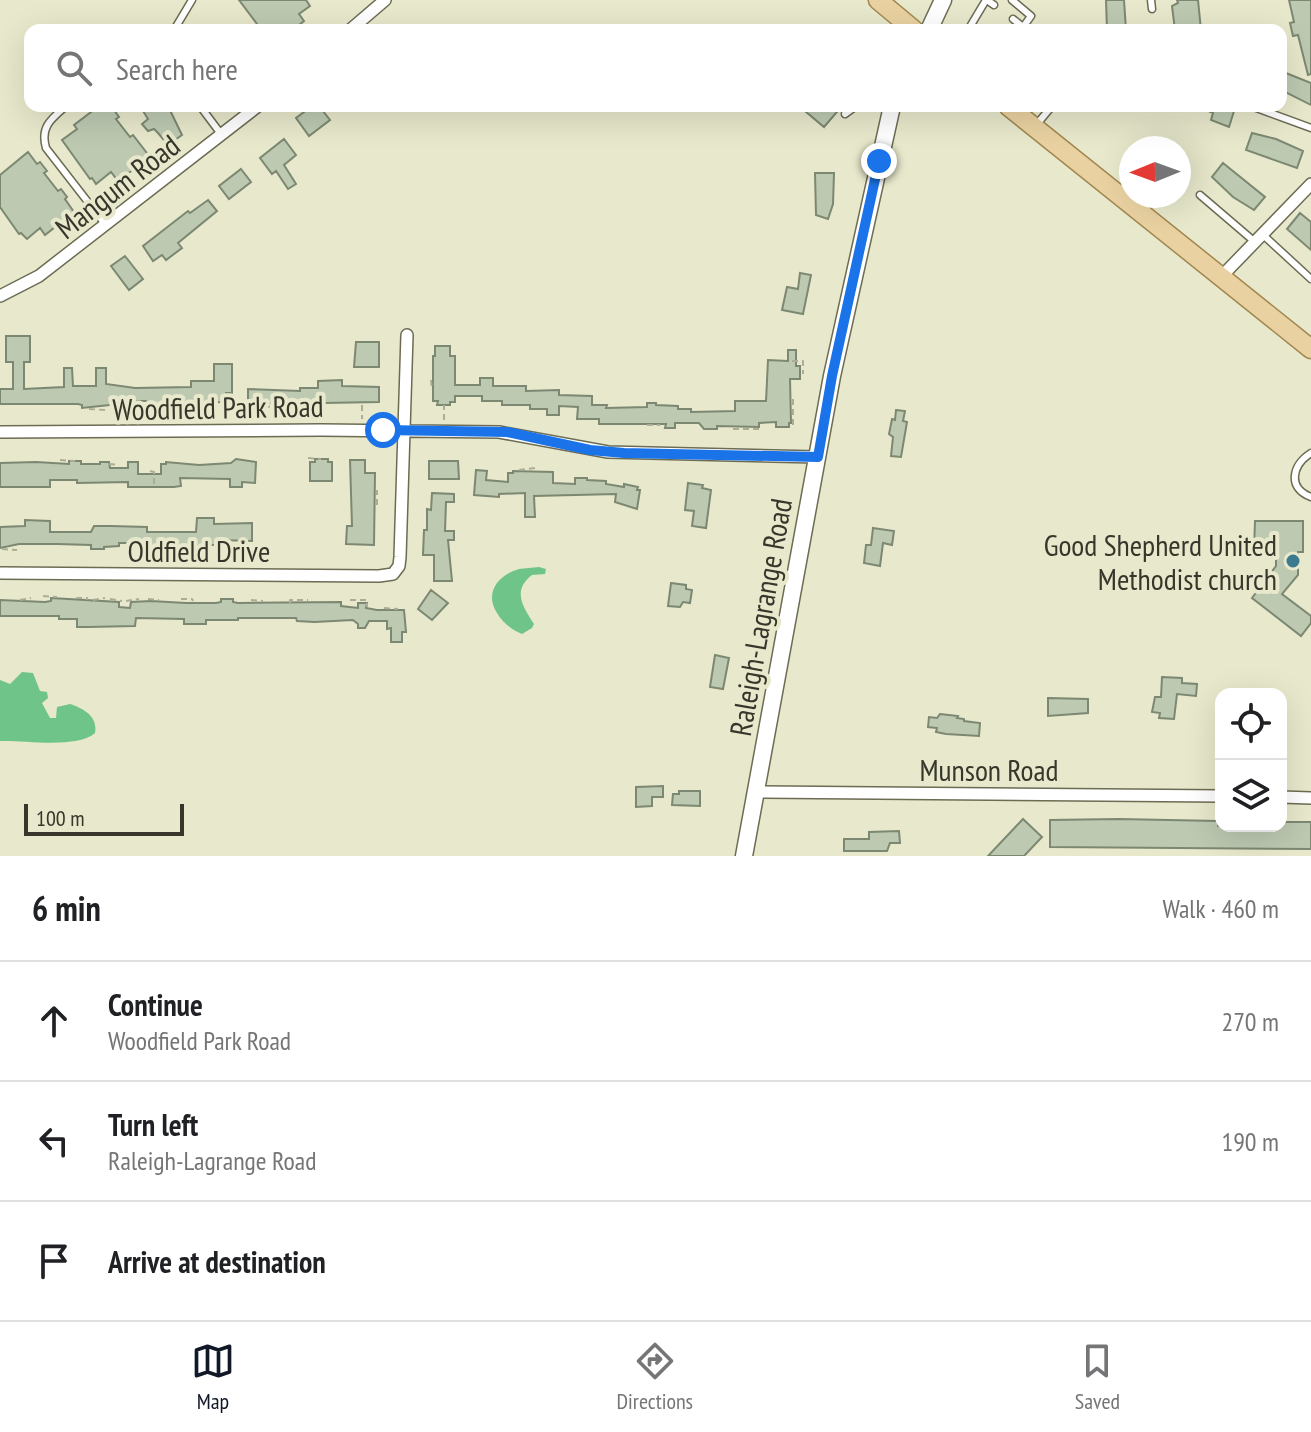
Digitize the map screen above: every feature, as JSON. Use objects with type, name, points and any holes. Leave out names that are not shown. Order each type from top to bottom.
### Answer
[{"type":"main road","points":[[878,0],[907,24]]},
{"type":"main road","points":[[932,24],[943,0]]},
{"type":"main road","name":"Raleigh-Lagrange Road","points":[[744,856],[850,287],[891,112]]},
{"type":"main road","points":[[1015,112],[1311,349]]},
{"type":"street","points":[[357,24],[385,0]]},
{"type":"street","name":"Mangum Road","points":[[0,296],[39,276],[250,112]]},
{"type":"street","points":[[1221,277],[1311,184]]},
{"type":"street","points":[[404,431],[407,335]]},
{"type":"street","name":"Oldfield Drive","points":[[0,573],[379,576],[397,571],[404,431]]},
{"type":"street","name":"Woodfield Park Road","points":[[0,432],[507,432],[590,450],[624,453],[818,457]]},
{"type":"street","name":"Munson Road","points":[[756,792],[1215,796]]},
{"type":"street","points":[[1287,797],[1311,798]]},
{"type":"lane","points":[[178,24],[192,0]]},
{"type":"lane","points":[[972,24],[986,0],[994,5]]},
{"type":"lane","points":[[1012,0],[1031,16],[1025,24]]},
{"type":"lane","points":[[1151,0],[1152,9]]},
{"type":"lane","points":[[978,13],[985,18]]},
{"type":"lane","points":[[1013,19],[1018,24]]},
{"type":"lane","points":[[59,112],[47,122],[43,138],[46,148],[106,226]]},
{"type":"lane","points":[[204,112],[221,134]]},
{"type":"lane","points":[[1034,127],[1047,112]]},
{"type":"lane","points":[[1267,112],[1311,128]]},
{"type":"lane","points":[[1200,195],[1311,279]]},
{"type":"lane","points":[[1311,453],[1306,455],[1294,474],[1294,483],[1301,493],[1311,497]]},
{"type":"path","points":[[792,361],[803,361],[803,374]]},
{"type":"path","points":[[431,380],[432,390]]},
{"type":"path","points":[[793,397],[793,425]]},
{"type":"path","points":[[362,405],[362,419]]},
{"type":"path","points":[[444,405],[444,420]]},
{"type":"path","points":[[264,407],[274,406]]},
{"type":"path","points":[[89,409],[105,410]]},
{"type":"path","points":[[647,425],[660,425]]},
{"type":"path","points":[[733,429],[761,429]]},
{"type":"path","points":[[308,458],[321,459]]},
{"type":"path","points":[[60,460],[75,461]]},
{"type":"path","points":[[109,464],[119,465]]},
{"type":"path","points":[[519,470],[535,468]]},
{"type":"path","points":[[150,471],[154,473],[154,485]]},
{"type":"path","points":[[377,490],[377,505]]},
{"type":"path","points":[[2,549],[17,550]]},
{"type":"path","points":[[43,596],[57,597]]},
{"type":"path","points":[[20,600],[31,598]]},
{"type":"path","points":[[76,598],[87,600]]},
{"type":"path","points":[[93,600],[105,598]]},
{"type":"path","points":[[110,599],[139,599]]},
{"type":"path","points":[[148,599],[159,600]]},
{"type":"path","points":[[181,599],[193,601]]},
{"type":"path","points":[[251,600],[263,601]]},
{"type":"path","points":[[290,603],[290,600],[308,600]]},
{"type":"path","points":[[350,600],[367,600],[367,607]]},
{"type":"path","points":[[384,608],[398,609]]},
{"type":"shaded area","points":[[539,567],[546,569],[545,574],[532,575],[522,587],[521,600],[534,624],[522,634],[499,617],[493,606],[493,592],[499,580],[511,572]]},
{"type":"shaded area","points":[[22,672],[33,673],[40,691],[47,692],[48,698],[42,703],[50,718],[56,718],[57,707],[70,704],[89,714],[95,733],[76,741],[0,741],[0,680],[10,684]]},
{"type":"building","points":[[239,0],[306,0],[310,6],[299,14],[304,21],[300,24],[257,24]]},
{"type":"building","points":[[1106,0],[1124,0],[1126,24],[1107,24]]},
{"type":"building","points":[[1177,0],[1198,0],[1200,24],[1174,24],[1172,6],[1178,3]]},
{"type":"building","points":[[1289,0],[1311,0],[1311,74],[1308,75],[1298,35],[1293,36],[1290,23],[1294,22]]},
{"type":"building","points":[[1287,73],[1311,83],[1311,105],[1287,93]]},
{"type":"building","points":[[91,112],[115,112],[119,117],[116,119],[150,157],[118,181],[111,172],[96,184],[62,140],[77,129],[74,125]]},
{"type":"building","points":[[144,112],[171,112],[182,135],[168,145],[154,129],[148,131],[142,124],[148,119]]},
{"type":"building","points":[[304,112],[324,112],[330,120],[309,136],[296,118]]},
{"type":"building","points":[[806,112],[837,112],[824,127]]},
{"type":"building","points":[[1211,112],[1234,112],[1229,127],[1211,120]]},
{"type":"building","points":[[1252,133],[1303,151],[1297,168],[1246,150]]},
{"type":"building","points":[[284,139],[296,155],[284,165],[296,184],[288,189],[276,171],[272,174],[260,158]]},
{"type":"building","points":[[28,152],[47,171],[44,173],[58,191],[61,189],[74,212],[45,235],[40,228],[27,239],[19,234],[0,207],[0,175]]},
{"type":"building","points":[[1223,163],[1265,197],[1254,210],[1233,197],[1212,177]]},
{"type":"building","points":[[241,169],[251,182],[229,199],[219,186]]},
{"type":"building","points":[[815,173],[834,173],[833,204],[828,219],[816,215]]},
{"type":"building","points":[[208,200],[217,211],[178,243],[182,248],[166,260],[162,255],[153,261],[143,246],[188,211],[190,213]]},
{"type":"building","points":[[1300,213],[1311,222],[1311,250],[1287,229]]},
{"type":"building","points":[[125,256],[143,279],[129,290],[111,266]]},
{"type":"building","points":[[800,273],[811,275],[803,314],[782,310],[787,287],[798,289]]},
{"type":"building","points":[[6,336],[30,336],[30,362],[24,362],[24,389],[64,387],[64,368],[72,368],[73,386],[96,386],[96,368],[106,368],[106,384],[135,388],[191,387],[191,381],[214,381],[214,364],[232,364],[232,393],[226,393],[226,402],[151,406],[146,401],[119,401],[119,404],[82,408],[78,404],[0,404],[0,389],[13,389],[13,362],[6,362]]},
{"type":"building","points":[[356,342],[379,342],[379,367],[354,367]]},
{"type":"building","points":[[435,346],[450,346],[450,356],[455,356],[455,385],[480,385],[480,378],[493,378],[493,386],[526,386],[526,391],[559,390],[559,395],[592,396],[592,405],[607,405],[606,408],[647,407],[647,403],[656,403],[691,409],[691,412],[735,411],[735,401],[766,401],[768,360],[788,361],[788,350],[796,350],[800,379],[790,379],[789,427],[776,427],[776,422],[759,423],[759,427],[717,426],[717,429],[704,429],[699,423],[675,423],[675,428],[665,428],[666,424],[599,424],[599,419],[577,419],[578,407],[559,406],[559,415],[547,415],[547,409],[530,409],[530,405],[502,405],[502,401],[482,401],[482,396],[455,396],[455,402],[450,402],[450,405],[437,405],[438,401],[433,401]]},
{"type":"building","points":[[342,380],[342,386],[379,387],[379,402],[306,401],[302,408],[283,408],[283,402],[248,405],[248,389],[300,391],[300,388],[318,388],[318,381]]},
{"type":"building","points":[[896,410],[905,411],[903,421],[907,422],[901,457],[891,456],[893,437],[889,434]]},
{"type":"building","points":[[236,459],[256,462],[255,483],[242,482],[242,487],[230,487],[230,479],[180,478],[181,486],[128,487],[128,482],[50,480],[50,487],[0,487],[0,463],[109,462],[110,468],[128,468],[128,462],[138,462],[138,474],[161,474],[161,464],[166,462],[199,465],[231,463]]},
{"type":"building","points":[[315,459],[332,462],[332,481],[310,481],[310,462],[315,462]]},
{"type":"building","points":[[350,460],[365,460],[365,473],[375,473],[374,545],[346,544],[347,526],[352,526]]},
{"type":"building","points":[[429,461],[458,461],[459,479],[429,479]]},
{"type":"building","points":[[476,470],[487,471],[486,480],[508,482],[508,473],[513,471],[553,472],[553,483],[575,484],[575,478],[587,478],[606,481],[606,484],[638,487],[637,509],[615,502],[616,494],[534,496],[535,517],[525,517],[525,493],[499,494],[499,497],[474,495]]},
{"type":"building","points":[[688,483],[703,485],[702,488],[711,490],[706,528],[692,526],[694,511],[685,510]]},
{"type":"building","points":[[432,493],[454,494],[454,502],[446,502],[445,531],[454,531],[454,540],[448,540],[452,581],[434,581],[434,555],[423,555],[427,509],[431,510]]},
{"type":"building","points":[[197,518],[214,518],[214,524],[252,523],[252,541],[219,540],[219,545],[186,545],[186,550],[139,548],[135,543],[119,543],[119,546],[104,549],[91,549],[91,545],[57,544],[19,544],[0,548],[0,527],[25,526],[25,520],[50,521],[50,532],[91,532],[94,526],[111,526],[147,527],[147,532],[196,532]]},
{"type":"building","points":[[1255,521],[1303,521],[1303,552],[1298,552],[1298,575],[1282,594],[1311,616],[1311,623],[1301,636],[1252,598],[1276,566],[1276,552],[1254,551]]},
{"type":"building","points":[[873,528],[894,531],[892,545],[883,543],[880,566],[864,563],[866,545],[871,545]]},
{"type":"building","points":[[671,583],[686,585],[686,589],[692,590],[690,603],[683,602],[680,607],[668,606]]},
{"type":"building","points":[[431,590],[448,603],[432,620],[418,609]]},
{"type":"building","points":[[51,598],[119,602],[119,607],[130,608],[131,602],[216,603],[221,599],[233,599],[238,603],[341,602],[341,606],[358,608],[358,603],[367,603],[366,608],[404,610],[406,632],[402,632],[402,642],[391,642],[391,628],[387,629],[387,621],[369,621],[365,628],[358,628],[353,620],[314,622],[297,621],[296,618],[238,618],[206,620],[206,624],[184,624],[184,619],[136,618],[135,626],[77,627],[77,619],[59,619],[59,616],[0,616],[0,600],[45,602],[51,601]]},
{"type":"building","points":[[715,655],[729,658],[723,689],[710,687]]},
{"type":"building","points":[[1162,677],[1182,678],[1182,683],[1197,684],[1196,696],[1177,694],[1174,719],[1159,718],[1160,713],[1152,712],[1155,697],[1161,697]]},
{"type":"building","points":[[1048,698],[1088,699],[1088,713],[1048,716]]},
{"type":"building","points":[[940,714],[980,723],[979,736],[946,734],[928,727],[929,717],[937,718]]},
{"type":"building","points":[[663,786],[663,797],[652,797],[652,806],[636,807],[636,787]]},
{"type":"building","points":[[679,791],[700,791],[700,806],[672,805],[673,794],[679,794]]},
{"type":"building","points":[[1023,819],[1042,837],[1024,856],[988,856]]},
{"type":"building","points":[[1050,820],[1215,821],[1215,832],[1287,832],[1287,822],[1311,822],[1311,849],[1050,847]]},
{"type":"building","points":[[899,831],[900,843],[890,843],[887,851],[844,851],[844,839],[869,839],[869,832]]},
{"type":"place","name":"Good Shepherd United Methodist church","points":[[1293,561]]},
{"type":"route","points":[[383,430],[507,432],[590,450],[624,453],[818,457],[853,273],[879,161]]}]
